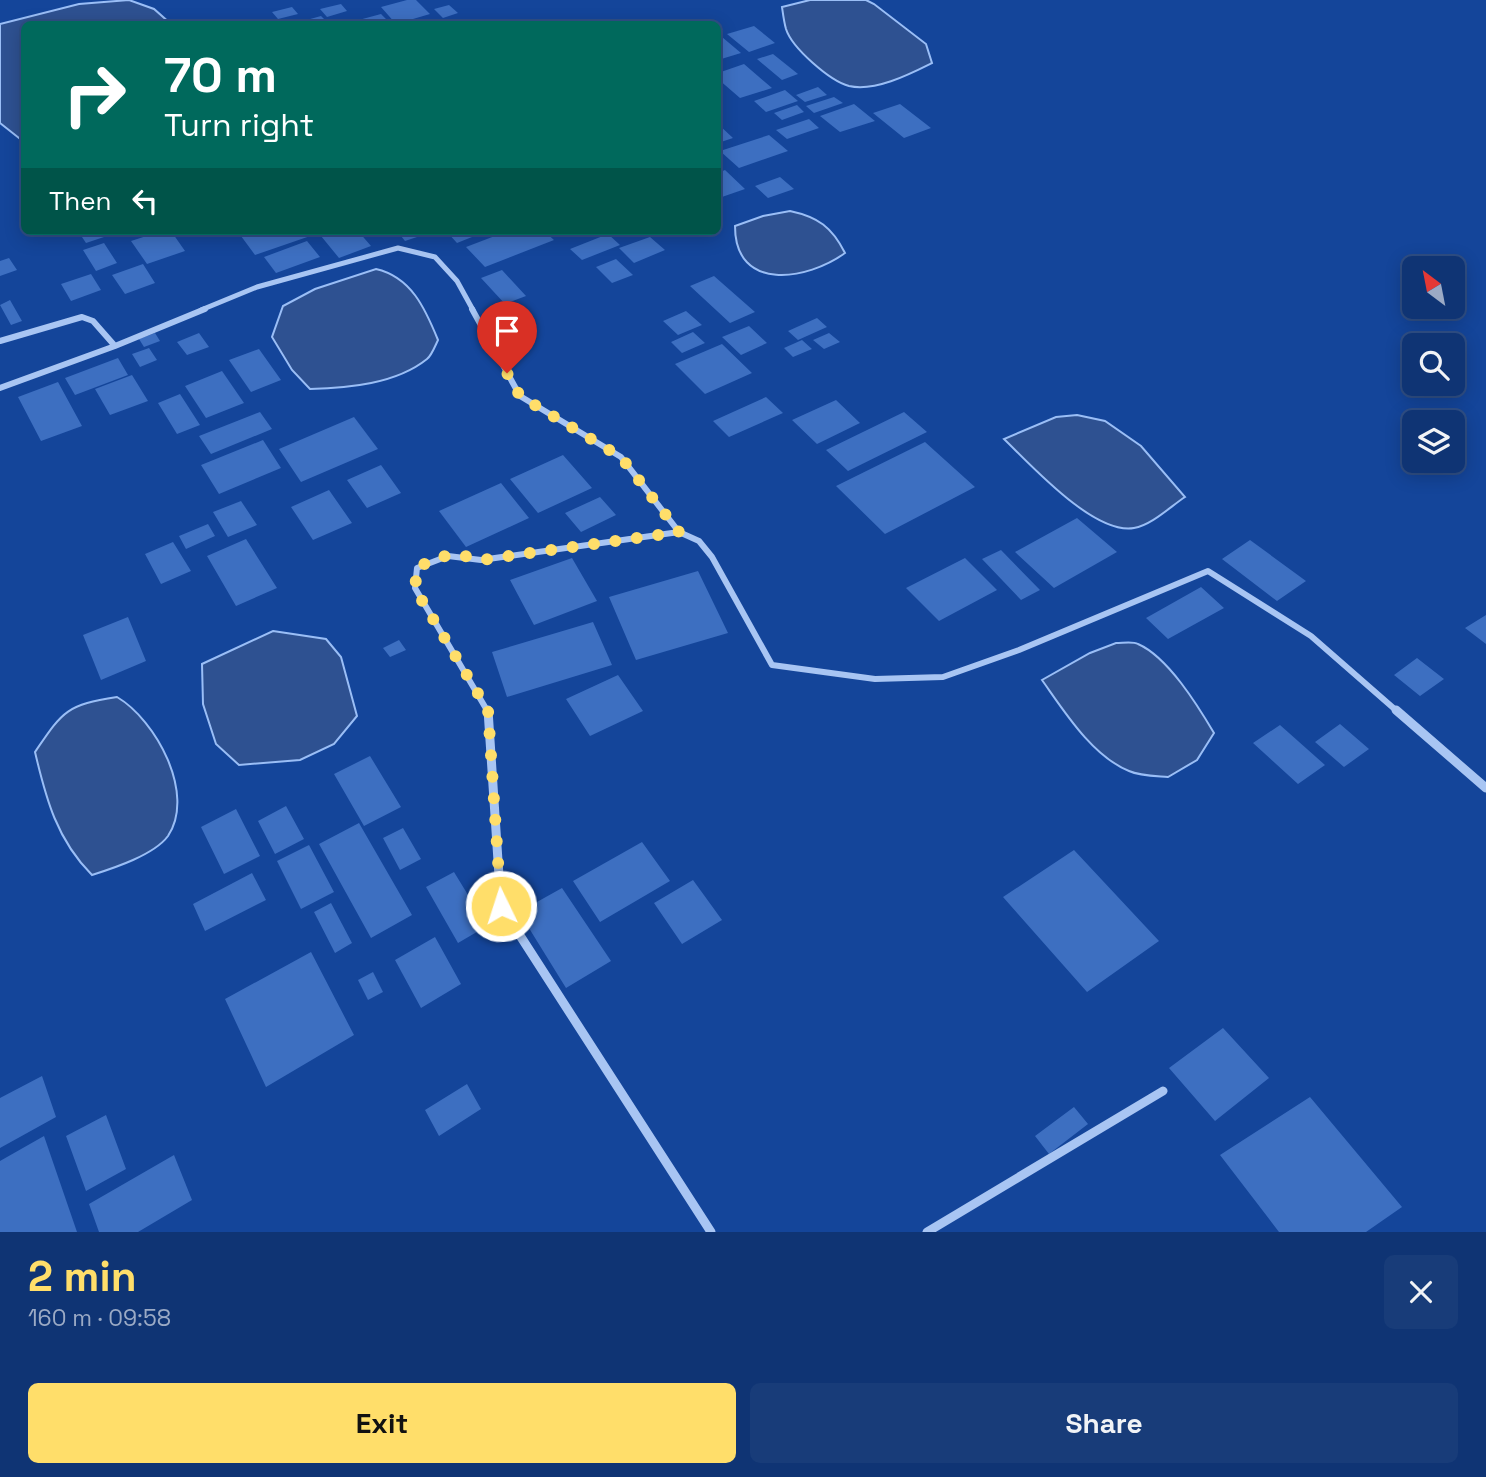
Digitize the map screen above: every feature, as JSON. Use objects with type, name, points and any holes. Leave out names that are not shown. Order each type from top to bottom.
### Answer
[{"type":"street","points":[[0,387],[115,346],[257,287],[398,248],[435,257],[457,281],[520,396],[621,457],[679,532],[699,541],[712,557],[772,665],[850,674],[938,678],[1038,643],[1169,584],[1208,571],[1311,636],[1486,788]]},
{"type":"street","points":[[0,341],[82,317],[93,321],[115,346]]},
{"type":"street","points":[[679,532],[481,560],[454,553],[434,558],[417,568],[415,589],[488,710],[501,906],[711,1232]]},
{"type":"street","points":[[927,1232],[1163,1091]]},
{"type":"water","points":[[129,0],[154,9],[168,21],[21,21],[21,140],[0,123],[0,24],[79,4]]},
{"type":"water","points":[[810,0],[866,0],[874,4],[926,44],[932,63],[881,84],[859,87],[841,83],[822,71],[804,54],[786,29],[782,7]]},
{"type":"water","points":[[790,211],[809,216],[823,225],[835,236],[845,253],[812,270],[794,274],[776,275],[760,271],[747,262],[738,248],[735,226],[763,216]]},
{"type":"water","points":[[376,269],[399,279],[415,295],[438,340],[432,353],[415,367],[386,379],[356,386],[310,389],[292,370],[272,337],[283,306],[315,289]]},
{"type":"water","points":[[1077,415],[1105,421],[1141,446],[1185,497],[1148,523],[1134,528],[1118,527],[1082,510],[1004,439],[1056,417]]},
{"type":"water","points":[[273,631],[326,639],[341,657],[357,716],[334,744],[300,760],[239,765],[216,744],[203,704],[202,664]]},
{"type":"water","points":[[1116,643],[1136,643],[1160,660],[1181,683],[1214,733],[1197,760],[1168,777],[1133,773],[1103,755],[1080,732],[1042,680],[1090,653]]},
{"type":"water","points":[[117,697],[132,708],[145,723],[168,759],[177,800],[175,819],[162,843],[133,860],[92,875],[70,848],[54,818],[35,752],[52,727],[67,712],[87,703]]},
{"type":"building","points":[[416,0],[430,14],[406,21],[393,21],[381,7]]},
{"type":"building","points":[[341,4],[347,11],[327,17],[320,9]]},
{"type":"building","points":[[449,5],[458,13],[443,18],[434,9]]},
{"type":"building","points":[[292,7],[298,14],[278,19],[272,12]]},
{"type":"building","points":[[381,14],[388,21],[355,21]]},
{"type":"building","points":[[321,16],[326,21],[303,21]]},
{"type":"building","points":[[754,26],[775,43],[749,52],[727,34]]},
{"type":"building","points":[[722,37],[741,53],[721,59]]},
{"type":"building","points":[[773,54],[798,74],[782,80],[757,59]]},
{"type":"building","points":[[744,64],[772,88],[740,98],[721,82],[721,72]]},
{"type":"building","points":[[818,87],[827,95],[805,102],[796,95]]},
{"type":"building","points":[[785,90],[798,101],[766,112],[754,101]]},
{"type":"building","points":[[834,97],[843,103],[814,113],[806,106]]},
{"type":"building","points":[[854,104],[875,121],[840,132],[820,116]]},
{"type":"building","points":[[900,104],[931,128],[904,138],[873,113]]},
{"type":"building","points":[[797,105],[804,112],[782,120],[774,113]]},
{"type":"building","points":[[809,119],[819,128],[787,139],[776,130]]},
{"type":"building","points":[[721,127],[733,138],[721,142]]},
{"type":"building","points":[[769,135],[788,151],[739,168],[721,151]]},
{"type":"building","points":[[725,170],[745,189],[721,197],[721,172]]},
{"type":"building","points":[[780,177],[794,189],[768,198],[755,186]]},
{"type":"building","points":[[81,235],[110,235],[86,243]]},
{"type":"building","points":[[150,235],[174,235],[185,251],[147,264],[131,241]]},
{"type":"building","points":[[244,235],[313,235],[255,255],[241,236]]},
{"type":"building","points":[[361,235],[371,246],[339,258],[321,236]]},
{"type":"building","points":[[400,235],[423,235],[405,241]]},
{"type":"building","points":[[450,235],[477,235],[457,243]]},
{"type":"building","points":[[498,235],[548,235],[554,240],[485,267],[466,247]]},
{"type":"building","points":[[605,235],[620,245],[582,260],[570,249]]},
{"type":"building","points":[[650,237],[665,250],[634,263],[619,248]]},
{"type":"building","points":[[307,241],[320,257],[276,273],[264,257]]},
{"type":"building","points":[[104,243],[117,263],[96,271],[83,250]]},
{"type":"building","points":[[9,258],[17,270],[0,276],[0,261]]},
{"type":"building","points":[[616,259],[633,275],[612,283],[596,267]]},
{"type":"building","points":[[143,264],[155,283],[125,294],[112,275]]},
{"type":"building","points":[[502,270],[526,296],[505,304],[481,278]]},
{"type":"building","points":[[91,274],[101,290],[71,301],[61,284]]},
{"type":"building","points":[[714,276],[755,312],[730,323],[690,286]]},
{"type":"building","points":[[10,300],[22,321],[11,325],[0,305]]},
{"type":"building","points":[[686,311],[702,325],[678,335],[663,321]]},
{"type":"building","points":[[817,318],[827,327],[798,340],[788,331]]},
{"type":"building","points":[[749,326],[767,343],[741,355],[722,337]]},
{"type":"building","points":[[693,332],[705,343],[682,353],[671,342]]},
{"type":"building","points":[[155,333],[160,341],[144,347],[139,339]]},
{"type":"building","points":[[199,333],[209,347],[187,355],[177,342]]},
{"type":"building","points":[[829,333],[840,342],[824,349],[813,340]]},
{"type":"building","points":[[802,340],[812,349],[793,357],[784,348]]},
{"type":"building","points":[[722,344],[752,373],[705,394],[675,364]]},
{"type":"building","points":[[149,348],[157,360],[140,367],[132,354]]},
{"type":"building","points":[[259,349],[281,380],[251,392],[229,360]]},
{"type":"building","points":[[118,358],[128,375],[75,395],[65,378]]},
{"type":"building","points":[[222,371],[244,403],[206,418],[185,386]]},
{"type":"building","points":[[132,375],[148,401],[110,415],[95,389]]},
{"type":"building","points":[[58,382],[82,426],[41,441],[18,397]]},
{"type":"building","points":[[180,394],[200,425],[177,434],[158,403]]},
{"type":"building","points":[[766,397],[783,413],[729,437],[713,421]]},
{"type":"building","points":[[836,400],[860,423],[817,444],[792,420]]},
{"type":"building","points":[[260,412],[272,429],[211,454],[199,436]]},
{"type":"building","points":[[904,412],[927,432],[848,471],[826,450]]},
{"type":"building","points":[[354,417],[378,449],[301,482],[279,449]]},
{"type":"building","points":[[263,440],[281,468],[219,494],[201,465]]},
{"type":"building","points":[[925,442],[975,487],[885,534],[836,486]]},
{"type":"building","points":[[563,455],[592,488],[538,513],[510,479]]},
{"type":"building","points":[[381,465],[401,493],[367,508],[347,480]]},
{"type":"building","points":[[501,483],[529,518],[466,547],[439,511]]},
{"type":"building","points":[[329,490],[352,523],[313,540],[291,507]]},
{"type":"building","points":[[600,497],[616,515],[581,532],[565,513]]},
{"type":"building","points":[[241,501],[257,525],[228,537],[213,512]]},
{"type":"building","points":[[1077,518],[1117,552],[1054,588],[1015,552]]},
{"type":"building","points":[[208,524],[215,536],[186,549],[179,536]]},
{"type":"building","points":[[246,539],[277,588],[236,606],[207,556]]},
{"type":"building","points":[[1250,540],[1306,581],[1277,601],[1222,559]]},
{"type":"building","points":[[173,542],[191,571],[161,584],[145,554]]},
{"type":"building","points":[[1001,550],[1040,590],[1021,600],[982,559]]},
{"type":"building","points":[[572,558],[597,601],[534,625],[510,580]]},
{"type":"building","points":[[965,558],[997,590],[939,621],[906,588]]},
{"type":"building","points":[[698,571],[728,633],[636,660],[609,597]]},
{"type":"building","points":[[1201,587],[1224,608],[1168,639],[1146,618]]},
{"type":"building","points":[[1486,615],[1486,644],[1465,628]]},
{"type":"building","points":[[128,617],[146,661],[101,680],[83,635]]},
{"type":"building","points":[[593,622],[612,665],[507,697],[492,652]]},
{"type":"building","points":[[399,640],[406,650],[390,657],[383,648]]},
{"type":"building","points":[[1417,658],[1444,679],[1420,696],[1394,675]]},
{"type":"building","points":[[618,675],[643,711],[590,736],[566,699]]},
{"type":"building","points":[[1340,724],[1369,749],[1344,767],[1315,742]]},
{"type":"building","points":[[1280,725],[1325,765],[1298,784],[1253,743]]},
{"type":"building","points":[[370,756],[401,807],[364,826],[334,774]]},
{"type":"building","points":[[286,806],[304,839],[275,854],[258,821]]},
{"type":"building","points":[[236,809],[260,856],[224,874],[201,827]]},
{"type":"building","points":[[359,823],[412,915],[371,938],[319,844]]},
{"type":"building","points":[[403,828],[421,859],[400,870],[383,838]]},
{"type":"building","points":[[642,842],[670,881],[600,922],[573,881]]},
{"type":"building","points":[[309,845],[334,892],[301,909],[277,861]]},
{"type":"building","points":[[1074,850],[1159,941],[1087,992],[1003,897]]},
{"type":"building","points":[[454,872],[487,926],[458,943],[426,887]]},
{"type":"building","points":[[252,873],[266,900],[205,931],[193,904]]},
{"type":"building","points":[[693,880],[722,920],[682,944],[654,903]]},
{"type":"building","points":[[562,888],[611,961],[566,988],[519,912]]},
{"type":"building","points":[[331,903],[352,943],[335,953],[314,912]]},
{"type":"building","points":[[435,937],[461,984],[421,1008],[395,960]]},
{"type":"building","points":[[311,952],[354,1035],[266,1087],[225,999]]},
{"type":"building","points":[[373,972],[383,992],[368,1000],[358,980]]},
{"type":"building","points":[[1223,1028],[1269,1078],[1215,1121],[1169,1068]]},
{"type":"building","points":[[42,1076],[56,1117],[0,1148],[0,1098]]},
{"type":"building","points":[[467,1084],[481,1109],[439,1136],[425,1110]]},
{"type":"building","points":[[1310,1097],[1402,1207],[1366,1232],[1279,1232],[1220,1155]]},
{"type":"building","points":[[1074,1107],[1088,1124],[1049,1154],[1035,1136]]},
{"type":"building","points":[[106,1115],[126,1169],[86,1191],[66,1136]]},
{"type":"building","points":[[44,1136],[77,1232],[0,1232],[0,1161]]},
{"type":"building","points":[[174,1155],[192,1200],[138,1232],[99,1232],[89,1204]]},
{"type":"route","points":[[501,906],[488,710],[415,589],[417,568],[434,558],[454,553],[481,560],[679,532],[621,457],[520,396],[507,373]]}]
